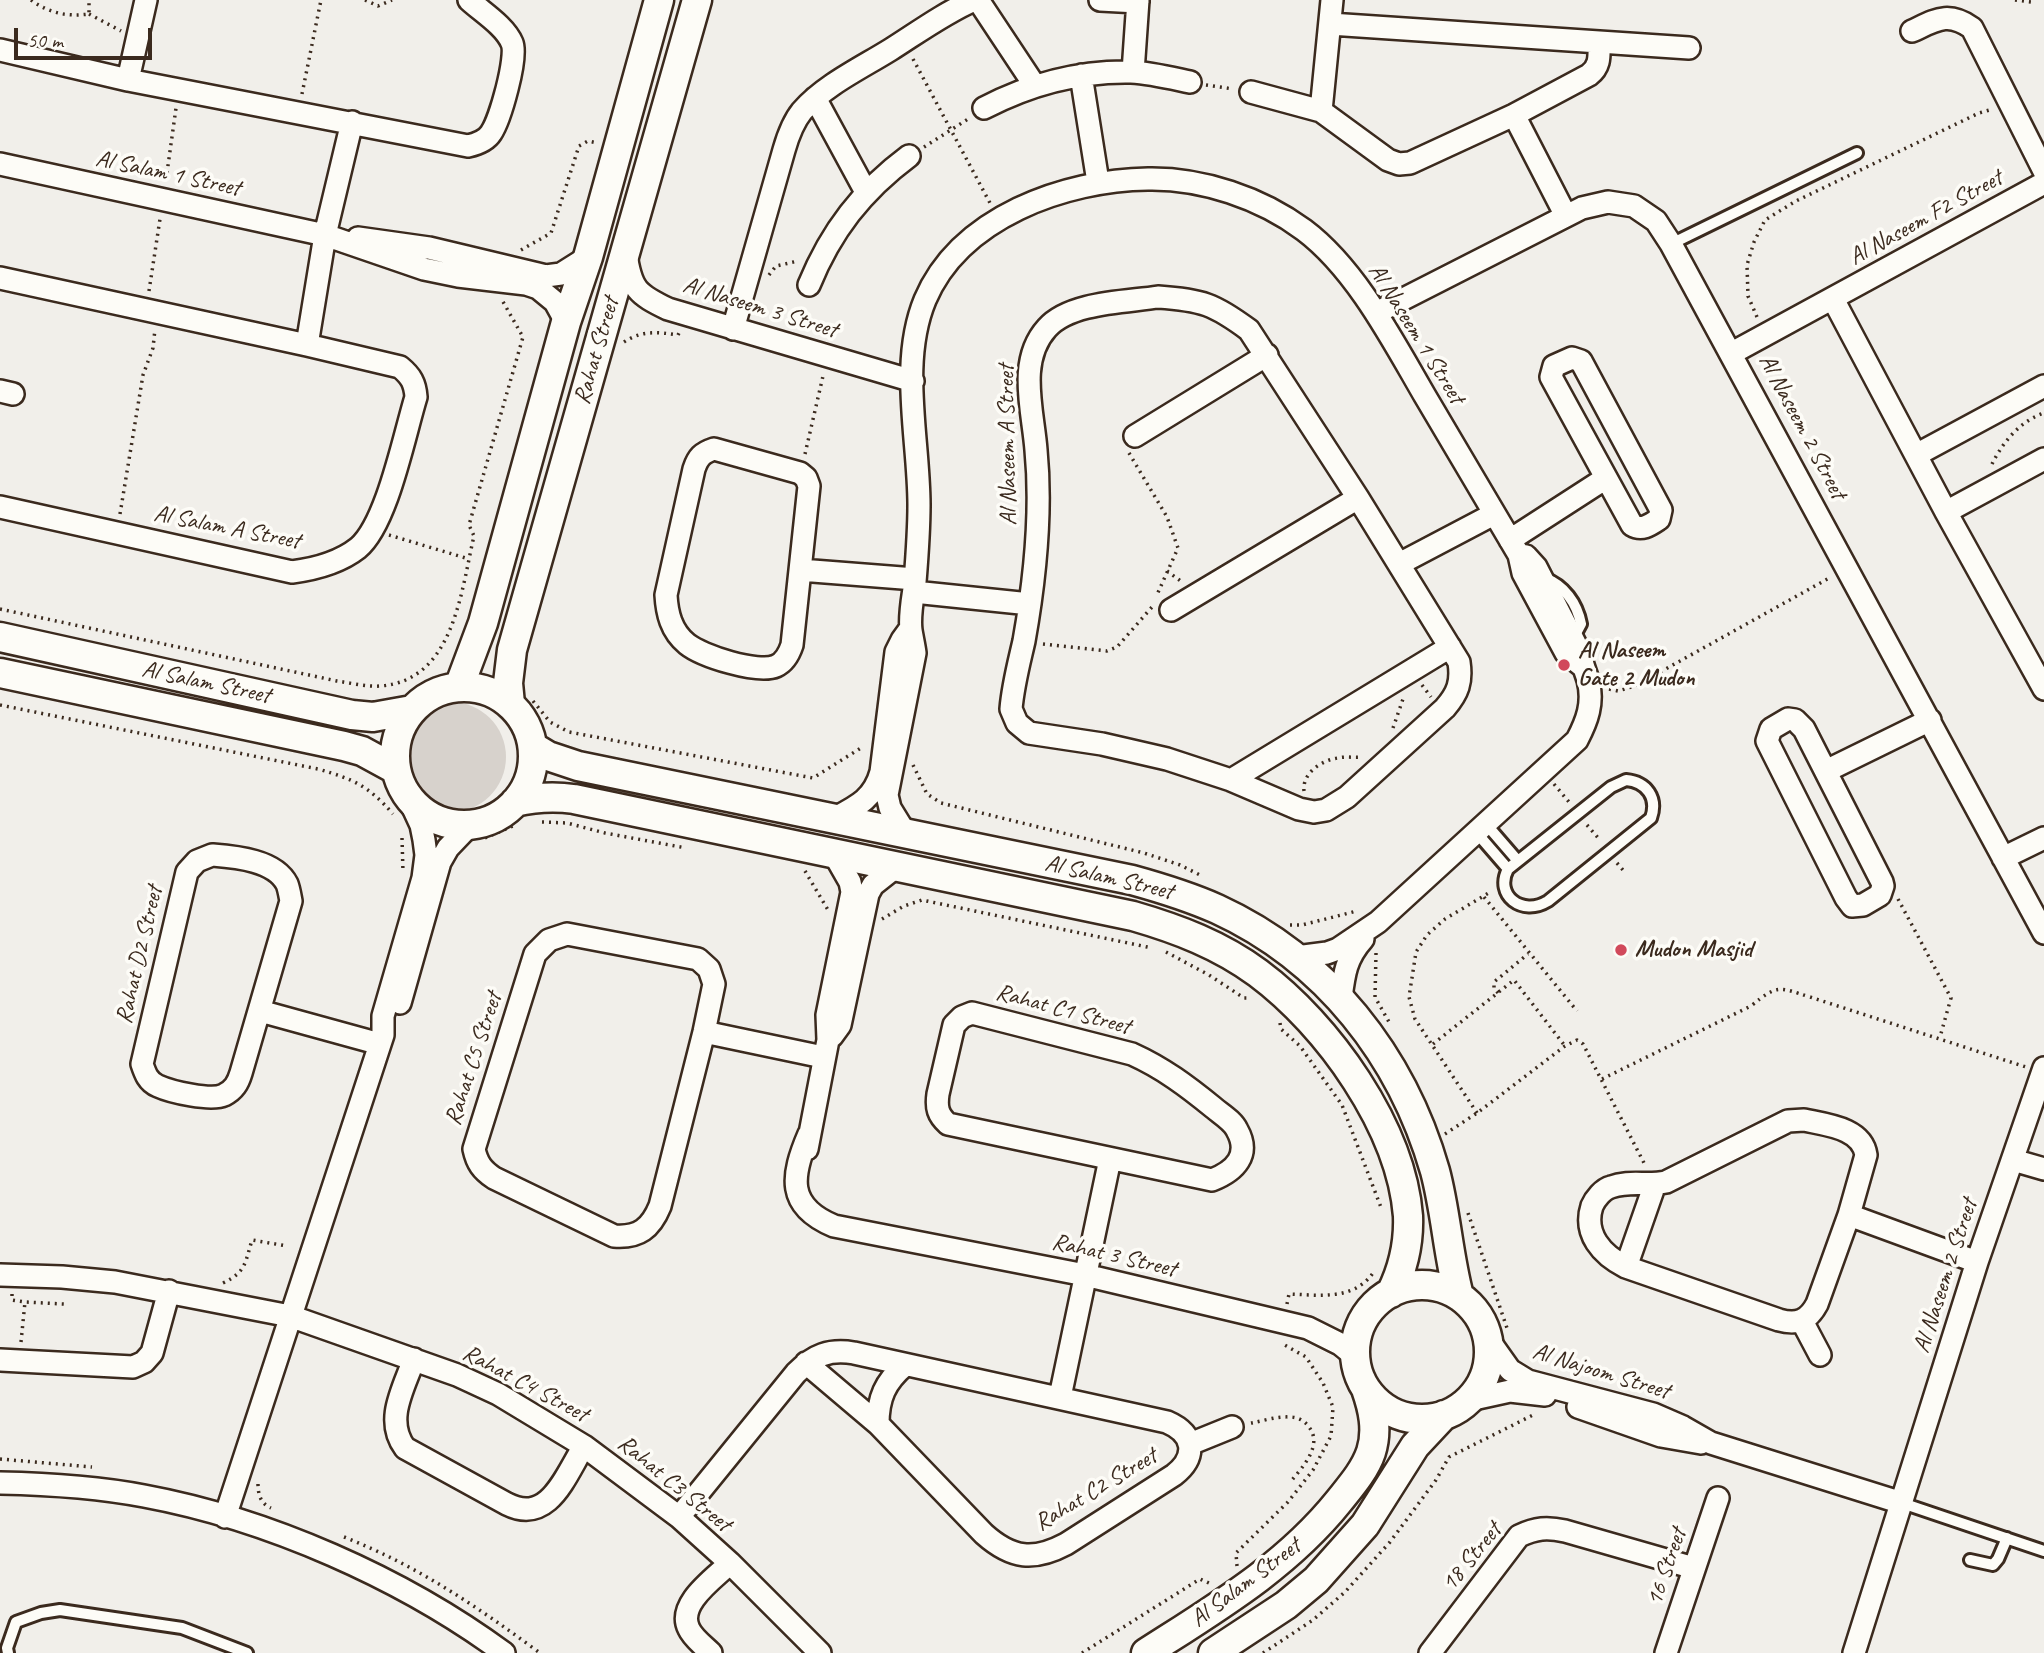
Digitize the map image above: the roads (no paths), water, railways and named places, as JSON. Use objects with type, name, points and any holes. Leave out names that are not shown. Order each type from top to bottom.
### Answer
[{"type":"street","points":[[128,80],[146,0]]},
{"type":"street","points":[[0,50],[128,80],[468,146],[477,145],[490,135],[514,56],[512,43],[504,32],[470,0]]},
{"type":"street","name":"Rahat Street","points":[[458,687],[484,622],[566,322],[588,257],[659,0]]},
{"type":"street","name":"Rahat Street","points":[[519,699],[508,682],[512,650],[697,0]]},
{"type":"street","points":[[733,329],[790,131],[801,113],[815,98],[976,0],[1035,86]]},
{"type":"street","points":[[1100,0],[1138,1],[1133,72]]},
{"type":"street","points":[[1321,111],[1332,0]]},
{"type":"street","points":[[1912,31],[1947,17],[1960,20],[1972,28],[2044,171]]},
{"type":"street","points":[[1330,24],[1689,48]]},
{"type":"street","points":[[1251,93],[1321,111],[1388,160],[1399,164],[1410,163],[1514,115],[1594,71],[1599,62],[1599,42]]},
{"type":"street","points":[[984,108],[1035,86],[1081,75],[1133,72],[1191,82]]},
{"type":"street","points":[[1081,75],[1098,183]]},
{"type":"street","points":[[815,98],[866,192]]},
{"type":"street","points":[[1514,115],[1566,216]]},
{"type":"street","points":[[307,345],[325,235],[352,122]]},
{"type":"street","points":[[811,279],[833,235],[866,192],[909,156]]},
{"type":"street","name":"Al Salam 1 Street","points":[[0,164],[325,235],[382,240],[427,258],[458,276],[526,284],[538,288],[555,302],[566,322]]},
{"type":"street","name":"Al Naseem 1 Street","points":[[906,834],[895,819],[887,795],[901,677],[915,653],[910,629],[919,505],[913,381],[915,333],[926,298],[945,267],[970,240],[998,220],[1040,200],[1098,183],[1150,179],[1205,185],[1257,202],[1304,230],[1346,271],[1376,313],[1514,547],[1520,567],[1574,638],[1591,701],[1587,722],[1577,740],[1378,922],[1348,958],[1341,998]]},
{"type":"street","name":"Al Naseem F2 Street","points":[[1732,353],[2044,183]]},
{"type":"street","name":"Al Naseem 2 Street","points":[[1376,313],[1582,208],[1608,202],[1634,206],[1656,221],[1732,353],[2044,933]]},
{"type":"street","name":"Al Naseem 3 Street","points":[[626,249],[633,285],[643,297],[668,309],[913,381]]},
{"type":"street","name":"Al Salam 1 Street","points":[[427,258],[495,265],[546,276],[561,274],[588,257]]},
{"type":"street","name":"Al Salam A Street","points":[[0,278],[400,367],[415,385],[416,397],[383,510],[373,531],[358,548],[316,569],[292,572],[0,507]]},
{"type":"street","name":"Al Naseem A Street","points":[[1158,297],[1191,299],[1223,310],[1249,330],[1267,355],[1358,498],[1459,662],[1461,679],[1456,695],[1445,708],[1347,797],[1326,810],[1299,808],[1231,780],[1167,759],[1102,744],[1029,733],[1017,723],[1010,709],[1030,604],[1038,491],[1029,363],[1036,342],[1049,325],[1066,313],[1158,297]]},
{"type":"street","points":[[1833,299],[1946,512],[2038,662],[2044,689]]},
{"type":"street","points":[[1135,436],[1267,355]]},
{"type":"street","points":[[1572,358],[1577,359],[1583,366],[1661,510],[1659,519],[1642,528],[1632,525],[1606,478],[1551,377],[1554,366],[1572,358]]},
{"type":"street","points":[[1916,455],[2044,386]]},
{"type":"street","points":[[714,449],[800,473],[806,478],[809,486],[800,570],[792,645],[788,657],[779,665],[768,669],[756,668],[701,653],[685,643],[674,629],[667,613],[666,595],[697,459],[704,452],[714,449]]},
{"type":"street","points":[[1946,512],[2044,459]]},
{"type":"street","points":[[1514,547],[1606,478]]},
{"type":"street","points":[[1171,610],[1358,498]]},
{"type":"street","points":[[1399,564],[1494,514]]},
{"type":"street","name":"Al Naseem 1 Street","points":[[1514,547],[1531,561],[1542,577],[1546,602],[1566,653],[1584,673]]},
{"type":"street","points":[[800,570],[1030,604]]},
{"type":"street","name":"Al Salam Street","points":[[0,638],[352,715],[373,717],[412,710]]},
{"type":"street","points":[[1231,780],[1450,647]]},
{"type":"street","name":"Al Salam Street","points":[[0,673],[344,746],[362,751],[395,769]]},
{"type":"street","points":[[225,1517],[381,1039],[383,1016],[407,956],[440,862],[448,848],[475,833],[487,821],[502,814],[523,817],[526,786],[533,767],[533,747],[521,716],[519,699],[477,688],[458,687],[441,691],[426,698],[412,710],[401,728],[395,748],[395,769],[403,811],[423,833],[425,855],[407,956]]},
{"type":"street","points":[[1788,719],[1801,723],[1826,771],[1884,886],[1880,895],[1863,905],[1853,906],[1848,902],[1770,747],[1768,734],[1771,729],[1788,719]]},
{"type":"street","points":[[1826,771],[1930,720]]},
{"type":"street","name":"Al Naseem 1 Street","points":[[835,818],[862,804],[878,784],[894,721]]},
{"type":"street","name":"Al Salam Street","points":[[533,747],[555,759],[578,766],[1132,880],[1176,892],[1248,926],[1296,957],[1341,998],[1388,1061],[1422,1132],[1444,1208],[1450,1260],[1459,1296]]},
{"type":"street","name":"Al Salam Street","points":[[523,817],[534,797],[574,799],[1133,916],[1177,929],[1219,948],[1258,973],[1293,1003],[1349,1069],[1371,1103],[1388,1140],[1408,1216],[1404,1261],[1391,1293]]},
{"type":"street","points":[[403,811],[421,811],[436,820],[475,833]]},
{"type":"street","points":[[2004,858],[2044,838]]},
{"type":"street","name":"Rahat 3 Street","points":[[834,854],[850,882],[851,937]]},
{"type":"street","name":"Rahat D2 Street","points":[[212,855],[261,864],[276,872],[287,885],[291,901],[260,1011],[237,1085],[227,1094],[215,1098],[169,1089],[156,1086],[146,1076],[142,1063],[184,880],[197,861],[212,855]]},
{"type":"street","name":"Rahat 3 Street","points":[[897,866],[873,885],[868,894],[851,937],[841,986],[827,1015],[825,1048],[809,1135],[795,1173],[797,1191],[804,1207],[817,1219],[834,1226],[1086,1275],[1284,1323],[1322,1334],[1356,1357]]},
{"type":"street","name":"Al Naseem 1 Street","points":[[1296,957],[1338,949],[1378,922]]},
{"type":"street","name":"Rahat C5 Street","points":[[567,934],[586,936],[698,959],[709,969],[713,984],[704,1032],[660,1206],[654,1220],[643,1231],[629,1237],[614,1236],[494,1178],[484,1171],[477,1161],[474,1149],[477,1138],[525,985],[536,954],[549,940],[567,934]]},
{"type":"street","points":[[260,1011],[381,1039]]},
{"type":"street","name":"Rahat C1 Street","points":[[972,1013],[1132,1054],[1172,1074],[1237,1128],[1242,1144],[1239,1161],[1228,1174],[1213,1180],[1110,1159],[948,1124],[940,1116],[936,1106],[954,1025],[962,1017],[972,1013]]},
{"type":"street","points":[[704,1032],[825,1048]]},
{"type":"street","name":"Al Naseem 2 Street","points":[[1854,1653],[1977,1262],[2043,1070]]},
{"type":"street","points":[[1804,1120],[1850,1133],[1859,1138],[1865,1146],[1865,1164],[1817,1304],[1812,1315],[1791,1323],[1626,1267],[1614,1261],[1593,1240],[1588,1221],[1593,1202],[1607,1188],[1626,1182],[1655,1184],[1674,1178],[1788,1121],[1804,1120]]},
{"type":"street","points":[[1060,1397],[1110,1159]]},
{"type":"street","points":[[2013,1160],[2044,1169]]},
{"type":"street","points":[[1626,1267],[1655,1184]]},
{"type":"street","points":[[1849,1215],[1977,1262]]},
{"type":"street","name":"Rahat C4 Street","points":[[0,1275],[62,1276],[116,1282],[290,1316],[414,1359],[457,1375],[498,1394],[584,1446],[545,1505],[532,1510],[519,1510],[405,1448],[397,1437],[394,1425],[414,1359]]},
{"type":"street","points":[[1408,1287],[1443,1289],[1459,1296],[1499,1337],[1480,1387],[1458,1409],[1422,1419],[1400,1416],[1381,1405],[1366,1389],[1359,1373],[1356,1357],[1361,1326],[1379,1302],[1391,1293],[1408,1287]]},
{"type":"street","points":[[10,1361],[133,1367],[144,1362],[152,1353],[169,1291]]},
{"type":"street","points":[[1802,1321],[1820,1355]]},
{"type":"street","name":"Al Najoom Street","points":[[1499,1337],[1510,1370],[1528,1381],[1641,1420],[1677,1439],[1711,1443],[1902,1503]]},
{"type":"street","name":"Rahat C2 Street","points":[[679,1517],[796,1373],[806,1363],[817,1356],[841,1351],[1167,1422],[1178,1426],[1185,1434],[1190,1444],[1190,1457],[1184,1468],[1174,1475],[1050,1553],[1032,1556],[1014,1554],[998,1546],[878,1424],[806,1363]]},
{"type":"street","points":[[878,1424],[879,1400],[883,1389],[905,1365]]},
{"type":"street","name":"Al Salam Street","points":[[1146,1653],[1270,1571],[1326,1517],[1363,1468],[1371,1451],[1373,1409],[1366,1389]]},
{"type":"street","name":"Al Najoom Street","points":[[1469,1400],[1510,1391],[1544,1394],[1641,1420]]},
{"type":"street","name":"Al Salam Street","points":[[1213,1653],[1286,1605],[1326,1570],[1365,1525],[1415,1446],[1444,1415]]},
{"type":"street","points":[[1190,1444],[1232,1427]]},
{"type":"street","name":"Rahat C3 Street","points":[[584,1446],[679,1517],[730,1563],[820,1653]]},
{"type":"street","points":[[0,1483],[48,1484],[143,1496],[225,1517],[310,1546],[372,1574],[431,1606],[504,1653]]},
{"type":"street","name":"16 Street","points":[[1666,1653],[1718,1498]]},
{"type":"street","name":"18 Street","points":[[1430,1653],[1519,1536],[1533,1529],[1549,1527],[1695,1569]]},
{"type":"street","name":"Rahat C3 Street","points":[[711,1653],[689,1629],[687,1610],[692,1601],[730,1563]]},
{"type":"lane","points":[[1671,244],[1857,153]]},
{"type":"lane","points":[[1542,577],[1555,582],[1564,590],[1578,614],[1581,624],[1574,638]]},
{"type":"lane","points":[[1634,780],[1653,798],[1651,818],[1644,825],[1538,907],[1527,908],[1516,904],[1504,887],[1504,877],[1508,869],[1518,861],[1618,782],[1634,780]]},
{"type":"lane","points":[[1481,828],[1518,861]]},
{"type":"lane","points":[[1481,828],[1508,869]]},
{"type":"lane","points":[[1902,1503],[2044,1551]]},
{"type":"lane","points":[[1970,1560],[1993,1565],[2007,1538]]},
{"type":"lane","points":[[8,1653],[16,1622],[41,1613],[60,1610],[182,1628],[247,1653]]},
{"type":"place","name":"Al Naseem Gate 2 Mudon","points":[[1564,665]]},
{"type":"place","name":"Mudon Masjid","points":[[1621,950]]}]
